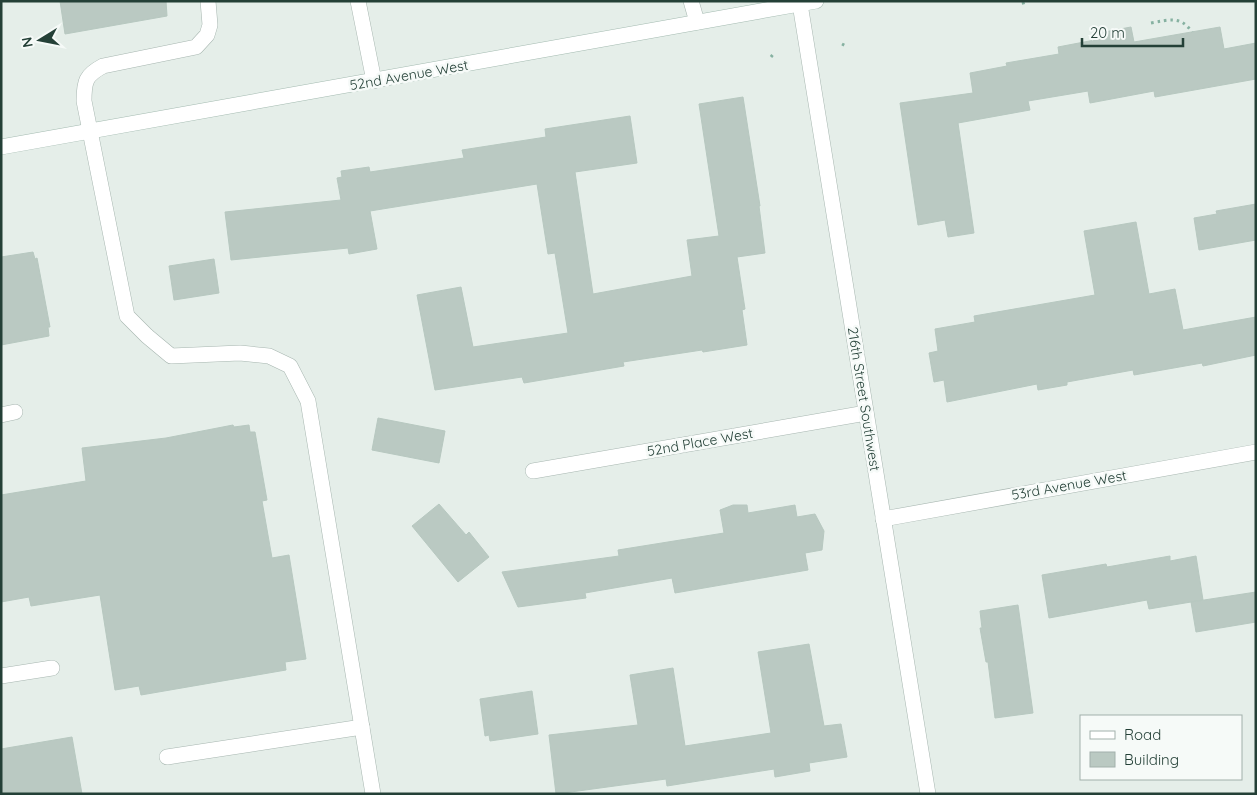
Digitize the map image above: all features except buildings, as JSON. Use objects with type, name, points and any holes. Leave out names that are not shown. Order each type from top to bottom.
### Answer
[{"type":"street","points":[[208,1],[210,26],[207,35],[196,47],[103,66],[90,74],[86,80],[84,101],[128,316],[147,336],[171,356],[240,353],[269,356],[290,366],[308,401],[373,794]]},
{"type":"street","points":[[358,1],[374,81]]},
{"type":"street","points":[[691,1],[697,22]]},
{"type":"street","name":"52nd Avenue West","points":[[1,147],[816,1]]},
{"type":"street","name":"216th Street Southwest","points":[[800,4],[928,794]]},
{"type":"street","name":"52nd Place West","points":[[533,471],[866,413]]},
{"type":"street","name":"53rd Avenue West","points":[[883,519],[1256,452]]},
{"type":"street","points":[[1,676],[52,668]]},
{"type":"street","points":[[167,757],[362,726]]},
{"type":"path","points":[[1151,23],[1177,20],[1186,24],[1192,32]]},
{"type":"path","points":[[771,57],[774,53]]}]
